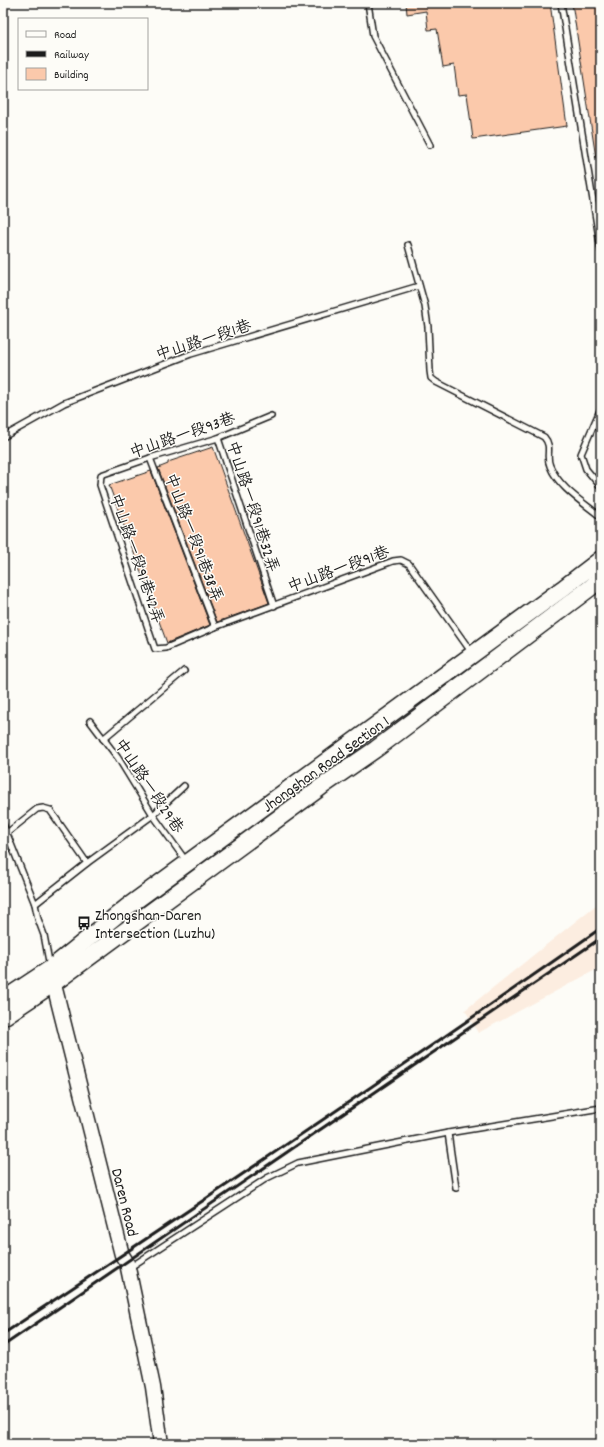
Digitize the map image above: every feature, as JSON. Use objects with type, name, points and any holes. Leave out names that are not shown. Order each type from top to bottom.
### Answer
[{"type":"main road","name":"Jhongshan Road Section 1","points":[[52,976],[376,749],[562,590],[601,559]]},
{"type":"main road","name":"Jhongshan Road Section 1","points":[[52,976],[127,908],[478,661],[590,588],[601,578]]},
{"type":"main road","points":[[3,1000],[52,976]]},
{"type":"main road","points":[[3,1017],[52,976]]},
{"type":"street","name":"Daren Road","points":[[52,976],[122,1255],[127,1263],[153,1387],[161,1444]]},
{"type":"lane","points":[[368,3],[373,36],[430,145]]},
{"type":"lane","points":[[561,3],[601,250]]},
{"type":"lane","points":[[408,245],[425,306],[428,327],[431,378],[436,382],[544,437],[548,442],[549,465],[559,481],[601,517]]},
{"type":"lane","name":"中山路一段1巷","points":[[3,437],[64,403],[191,354],[419,286]]},
{"type":"lane","points":[[601,408],[581,454],[586,469],[601,487]]},
{"type":"lane","name":"中山路一段93巷","points":[[101,475],[150,458],[218,438],[271,416]]},
{"type":"lane","name":"中山路一段91巷32弄","points":[[218,438],[274,606]]},
{"type":"lane","name":"中山路一段91巷38弄","points":[[150,458],[215,627]]},
{"type":"lane","name":"中山路一段91巷42弄","points":[[101,475],[100,485],[155,649]]},
{"type":"lane","name":"中山路一段91巷","points":[[155,649],[166,648],[215,627],[393,560],[401,560],[408,564],[478,661]]},
{"type":"lane","points":[[103,738],[184,671]]},
{"type":"lane","name":"中山路一段29巷","points":[[90,721],[118,758],[153,815],[188,864]]},
{"type":"lane","points":[[35,904],[87,863],[153,815],[184,786]]},
{"type":"lane","points":[[7,833],[36,809],[43,808],[50,810],[87,863]]},
{"type":"lane","points":[[3,824],[35,904],[44,936],[52,976]]},
{"type":"lane","points":[[128,1268],[267,1178],[298,1163],[448,1133],[601,1108]]},
{"type":"lane","points":[[448,1133],[456,1188]]},
{"type":"shaded area","points":[[601,901],[601,967],[478,1033],[465,1010]]},
{"type":"building","points":[[406,3],[550,3],[567,126],[473,139],[467,94],[458,95],[454,65],[443,67],[437,29],[428,30],[426,11],[407,14]]},
{"type":"building","points":[[572,3],[601,3],[601,158],[596,158]]},
{"type":"building","points":[[213,447],[269,603],[217,622],[158,468],[168,464],[168,462]]},
{"type":"building","points":[[151,471],[210,625],[167,643],[109,485]]},
{"type":"railway","points":[[3,1334],[304,1133],[601,928]]},
{"type":"railway","points":[[3,1346],[601,938]]},
{"type":"place","name":"Zhongshan-Daren Intersection (Luzhu)","points":[[84,923]]}]
